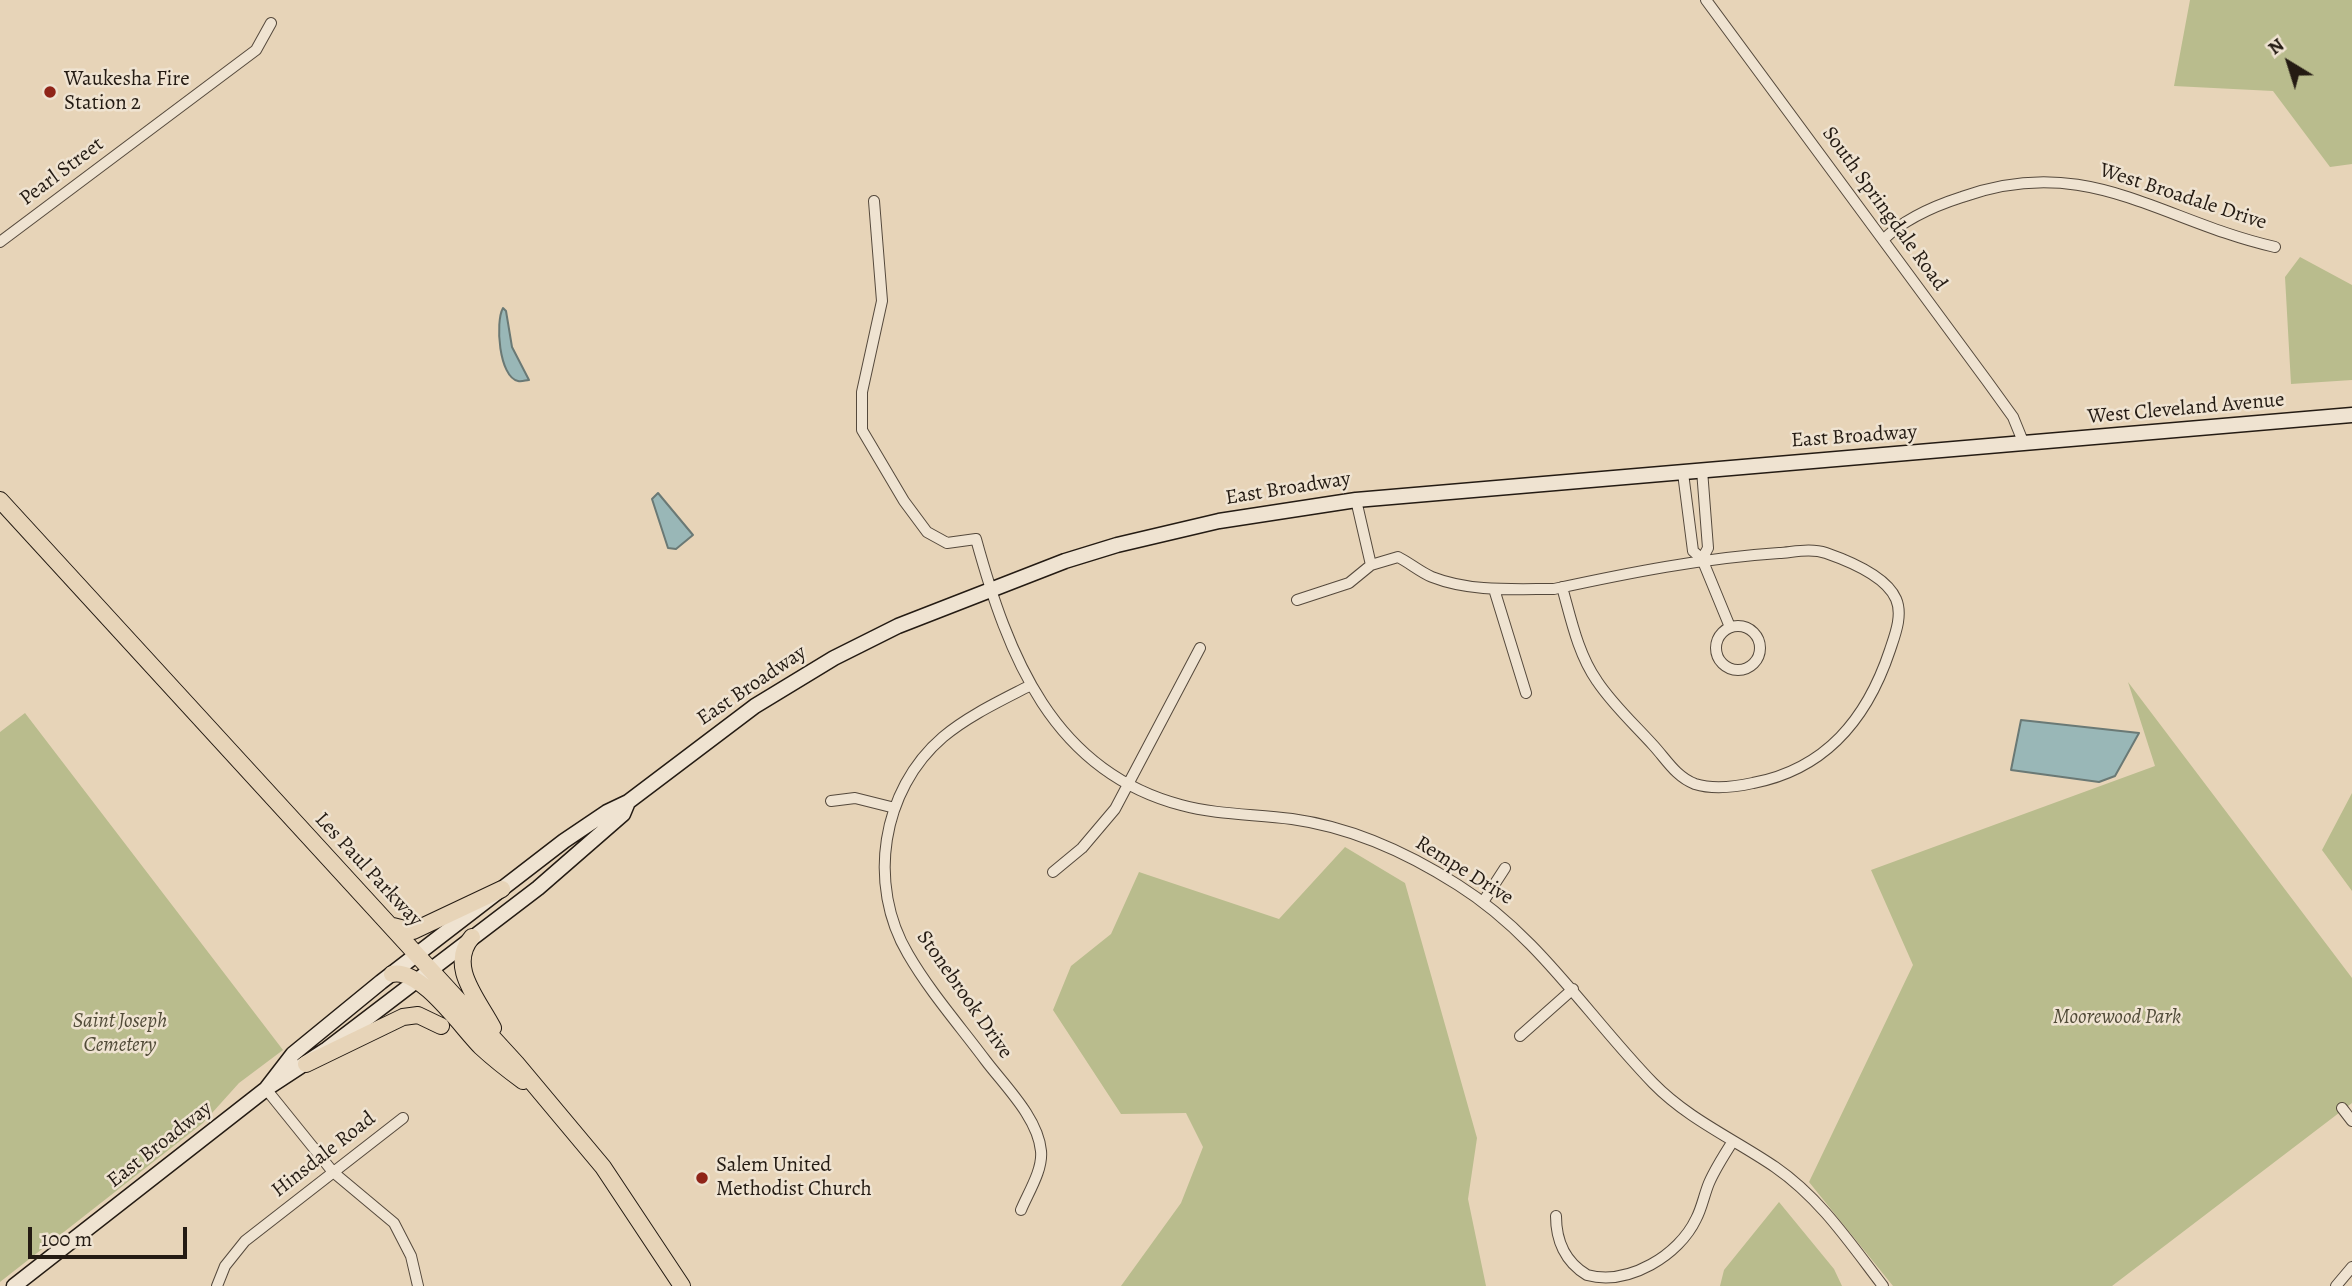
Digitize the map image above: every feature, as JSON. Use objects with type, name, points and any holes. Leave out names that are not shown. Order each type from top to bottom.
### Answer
[{"type":"main road","name":"West Cleveland Avenue","points":[[2024,444],[2352,415]]},
{"type":"main road","name":"East Broadway","points":[[266,1089],[293,1055],[391,974],[564,841],[607,812],[628,802],[742,715],[818,666],[889,630],[1072,559],[1169,531],[1240,517],[1356,500],[2024,444]]},
{"type":"main road","name":"Les Paul Parkway","points":[[0,500],[506,1052],[603,1167],[682,1286]]},
{"type":"main road","name":"East Broadway","points":[[14,1286],[266,1089],[306,1064],[573,859],[623,814],[628,802]]},
{"type":"main road","points":[[387,922],[400,930],[413,931],[502,889]]},
{"type":"main road","points":[[472,937],[463,948],[462,970],[506,1052]]},
{"type":"main road","points":[[391,974],[401,973],[498,1062],[545,1097]]},
{"type":"main road","points":[[306,1064],[403,1017],[418,1015],[441,1026]]},
{"type":"street","name":"South Springdale Road","points":[[1706,0],[2013,417],[2024,444]]},
{"type":"street","name":"Pearl Street","points":[[0,242],[256,50],[271,23]]},
{"type":"street","name":"West Broadale Drive","points":[[1883,240],[1912,219],[1952,200],[1992,188],[2033,181],[2072,183],[2115,191],[2221,234],[2275,247]]},
{"type":"street","name":"Rempe Drive","points":[[874,201],[882,301],[862,392],[862,430],[904,501],[927,532],[947,543],[976,539],[990,590],[1029,686],[1074,743],[1129,784],[1180,805],[1330,826],[1410,858],[1483,902],[1517,928],[1653,1083],[1690,1115],[1776,1168],[1814,1200],[1883,1286]]},
{"type":"street","points":[[1702,470],[1708,548],[1702,559]]},
{"type":"street","points":[[1683,472],[1693,551],[1702,559],[1730,627]]},
{"type":"street","points":[[1356,500],[1371,565]]},
{"type":"street","points":[[1297,600],[1349,583],[1371,565],[1398,558],[1434,578],[1494,589],[1562,587],[1702,559],[1818,552],[1872,575],[1896,599],[1899,617],[1896,632],[1870,699],[1838,738],[1812,761],[1791,774],[1741,786],[1715,787],[1693,783],[1675,772],[1597,681],[1577,638],[1562,587]]},
{"type":"street","points":[[1494,589],[1526,693]]},
{"type":"street","points":[[1742,625],[1751,629],[1760,642],[1759,656],[1746,668],[1730,668],[1717,655],[1718,638],[1730,627],[1742,625]]},
{"type":"street","points":[[1053,872],[1100,830],[1129,784],[1200,648]]},
{"type":"street","name":"Stonebrook Drive","points":[[1021,1210],[1039,1169],[1041,1149],[1037,1134],[1020,1106],[918,970],[897,932],[888,905],[884,873],[885,846],[895,808],[913,771],[940,739],[975,715],[1029,686]]},
{"type":"street","points":[[831,801],[855,798],[895,808]]},
{"type":"street","points":[[1483,902],[1505,868]]},
{"type":"street","points":[[1520,1036],[1573,989]]},
{"type":"street","points":[[266,1089],[333,1172],[394,1223],[411,1256],[418,1286]]},
{"type":"street","points":[[2342,1108],[2352,1121]]},
{"type":"street","name":"Hinsdale Road","points":[[217,1286],[225,1266],[245,1241],[403,1118]]},
{"type":"street","points":[[1556,1216],[1560,1243],[1580,1270],[1593,1277],[1609,1280],[1639,1276],[1665,1258],[1684,1239],[1696,1220],[1710,1182],[1733,1141]]},
{"type":"street","points":[[2336,1286],[2352,1267]]},
{"type":"green space","points":[[2190,0],[2352,0],[2352,164],[2330,167],[2273,91],[2174,86]]},
{"type":"green space","points":[[2300,257],[2352,285],[2352,380],[2291,384],[2285,277]]},
{"type":"green space","name":"Moorewood Park","points":[[2128,682],[2352,978],[2352,1103],[2112,1286],[1893,1286],[1809,1182],[1913,965],[1871,870],[2155,766]]},
{"type":"green space","name":"Saint Joseph Cemetery","points":[[25,713],[283,1050],[239,1083],[203,1123],[0,1282],[0,732]]},
{"type":"green space","points":[[2352,793],[2352,891],[2322,850]]},
{"type":"green space","points":[[1345,847],[1405,883],[1477,1138],[1468,1199],[1486,1286],[1121,1286],[1181,1203],[1203,1147],[1186,1113],[1121,1114],[1053,1010],[1071,966],[1111,934],[1139,872],[1279,919]]},
{"type":"green space","points":[[1779,1202],[1834,1269],[1842,1286],[1720,1286],[1724,1270]]},
{"type":"water","points":[[503,308],[506,311],[512,347],[529,380],[519,381],[512,377],[503,360],[499,325]]},
{"type":"water","points":[[658,493],[693,535],[676,549],[668,548],[652,499]]},
{"type":"water","points":[[2021,720],[2139,733],[2115,776],[2099,782],[2011,770]]},
{"type":"place","name":"Waukesha Fire Station 2","points":[[50,92]]},
{"type":"place","name":"Salem United Methodist Church","points":[[702,1178]]}]
